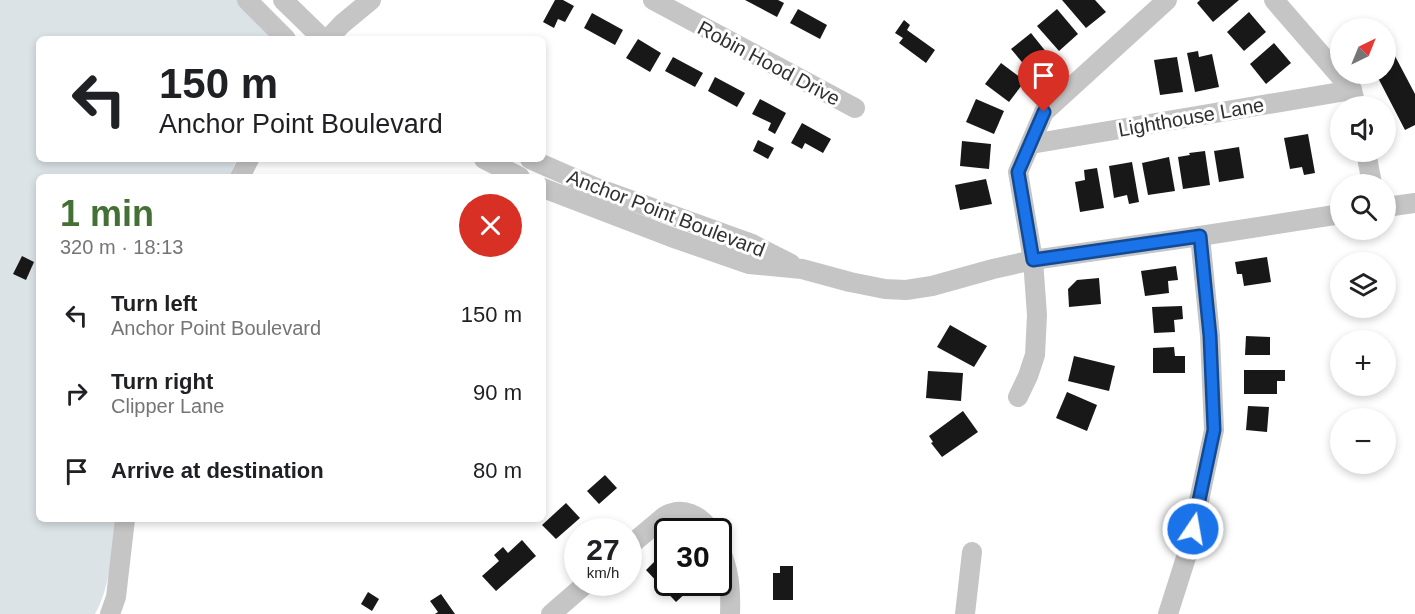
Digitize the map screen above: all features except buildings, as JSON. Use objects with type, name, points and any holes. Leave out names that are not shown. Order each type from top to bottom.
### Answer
[{"type":"street","points":[[247,0],[283,36]]},
{"type":"street","points":[[283,0],[320,36]]},
{"type":"street","points":[[331,36],[371,0]]},
{"type":"street","name":"Robin Hood Drive","points":[[653,0],[855,108]]},
{"type":"street","points":[[1018,397],[1035,355],[1037,315],[1033,260],[1018,172],[1044,112],[1167,0]]},
{"type":"street","points":[[1274,0],[1352,96]]},
{"type":"street","name":"Lighthouse Lane","points":[[1031,144],[1330,101]]},
{"type":"street","points":[[490,162],[514,174]]},
{"type":"street","name":"Anchor Point Boulevard","points":[[537,162],[594,187],[752,244],[801,269]]},
{"type":"street","name":"Anchor Point Boulevard","points":[[546,189],[660,233],[750,264],[801,269],[850,282],[885,289],[906,290],[932,286],[1033,260],[1330,216]]},
{"type":"street","points":[[1396,206],[1415,203]]},
{"type":"street","points":[[1168,614],[1189,548],[1214,430],[1210,336],[1200,236]]},
{"type":"street","points":[[663,518],[671,512],[683,511],[699,518]]},
{"type":"street","points":[[110,614],[116,597],[125,522]]},
{"type":"street","points":[[642,535],[654,525]]},
{"type":"street","points":[[965,614],[972,552]]},
{"type":"street","points":[[551,614],[572,596]]},
{"type":"street","points":[[730,596],[730,614]]},
{"type":"shaded area","points":[[0,0],[238,0],[273,36],[36,36],[36,162],[236,162],[230,174],[36,174],[36,522],[115,522],[108,580],[95,614],[0,614]]},
{"type":"route","points":[[1044,112],[1018,172],[1033,260],[1200,236],[1210,336],[1214,430],[1193,529]]}]
